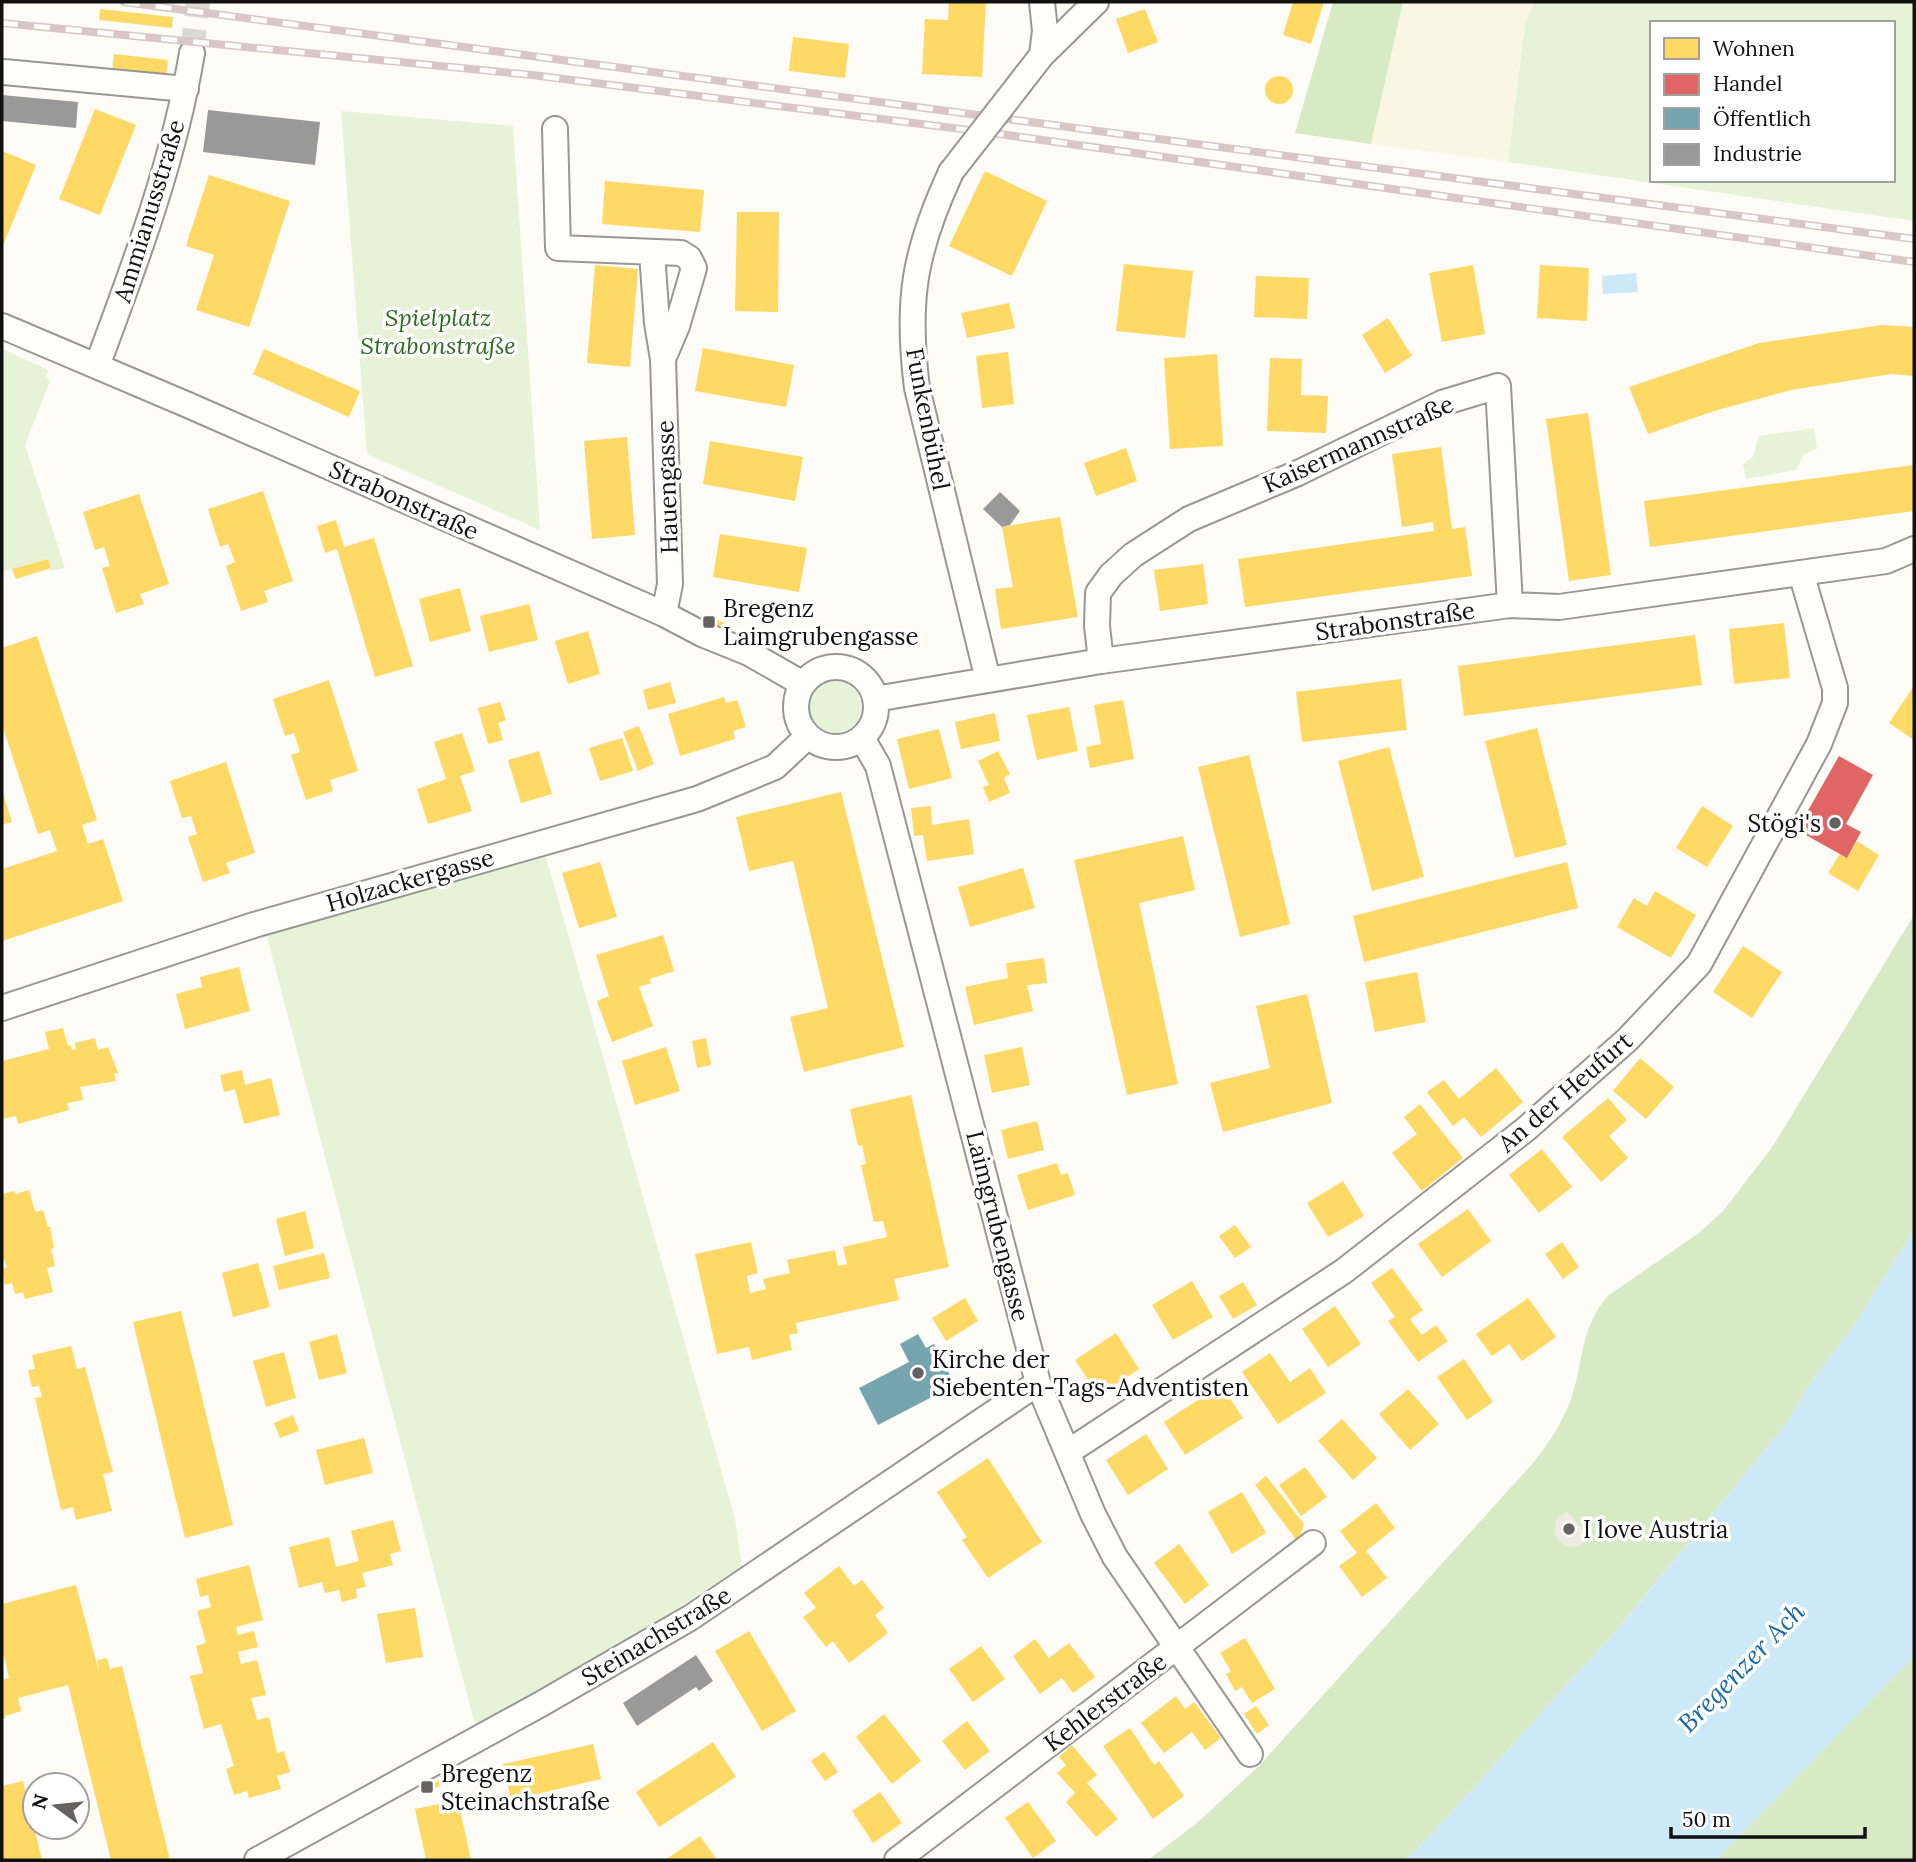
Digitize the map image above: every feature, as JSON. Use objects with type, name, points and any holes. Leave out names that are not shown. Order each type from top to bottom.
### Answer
[{"type":"street","points":[[1042,2],[1045,31],[1042,55]]},
{"type":"street","name":"Funkenbühel","points":[[988,680],[917,388],[912,351],[911,308],[921,250],[951,172],[1042,55],[1096,2]]},
{"type":"street","name":"Ammianusstraße","points":[[97,366],[146,235],[186,89],[192,54]]},
{"type":"street","points":[[4,72],[186,89]]},
{"type":"street","name":"Hauengasse","points":[[555,130],[558,248],[681,253],[689,258],[694,268],[677,326],[663,359]]},
{"type":"street","name":"Hauengasse","points":[[652,253],[657,323],[663,359],[670,584],[664,614]]},
{"type":"street","name":"Strabonstraße","points":[[2,326],[664,614],[702,634],[750,653],[803,684]]},
{"type":"street","name":"Kaisermannstraße","points":[[1101,661],[1097,626],[1098,593],[1111,575],[1133,555],[1189,519],[1298,473],[1442,404],[1498,386],[1510,604]]},
{"type":"street","name":"Strabonstraße","points":[[875,699],[1101,661],[1510,604],[1559,607],[1886,561],[1914,549]]},
{"type":"street","name":"An der Heufurt","points":[[1068,1452],[1344,1271],[1526,1129],[1627,1040],[1699,964],[1819,744],[1835,703],[1835,688],[1801,573]]},
{"type":"street","points":[[846,668],[865,680],[875,699],[873,720],[862,738],[840,747],[817,743],[808,736],[800,727],[795,705],[803,684],[811,675],[822,669],[846,668]]},
{"type":"street","name":"Holzackergasse","points":[[2,1008],[254,925],[697,799],[775,767],[808,736]]},
{"type":"street","name":"Laimgrubengasse","points":[[862,738],[878,766],[1038,1382],[1093,1514],[1115,1557],[1250,1754]]},
{"type":"street","name":"Steinachstraße","points":[[257,1860],[519,1717],[690,1618],[1038,1382]]},
{"type":"street","name":"Kehlerstraße","points":[[897,1860],[1313,1543]]},
{"type":"shaded area","points":[[1403,2],[1535,2],[1525,24],[1508,162],[1371,144]]},
{"type":"shaded area","name":"I love Austria","points":[[1567,1511],[1590,1537],[1580,1546],[1563,1545],[1554,1533],[1556,1519]]},
{"type":"green space","points":[[1333,2],[1403,2],[1371,144],[1295,133]]},
{"type":"green space","points":[[1535,2],[1914,2],[1914,221],[1508,162],[1525,24]]},
{"type":"green space","name":"Spielplatz Strabonstraße","points":[[341,111],[513,126],[540,530],[367,454]]},
{"type":"green space","points":[[2,349],[49,370],[46,376],[50,381],[25,445],[65,568],[51,571],[47,559],[2,572]]},
{"type":"green space","points":[[1814,428],[1817,449],[1804,454],[1796,470],[1746,479],[1743,464],[1753,457],[1759,436]]},
{"type":"green space","points":[[835,681],[845,683],[853,689],[859,697],[859,717],[853,725],[845,731],[835,733],[825,731],[817,725],[811,717],[809,707],[811,697],[817,689],[825,683]]},
{"type":"green space","points":[[546,857],[735,1519],[742,1566],[629,1640],[475,1725],[266,933]]},
{"type":"green space","points":[[1914,915],[1914,1230],[1855,1324],[1811,1382],[1784,1427],[1619,1627],[1405,1860],[1148,1860],[1197,1823],[1259,1766],[1533,1463],[1554,1434],[1570,1402],[1587,1333],[1599,1307],[1609,1295],[1699,1233],[1723,1211],[1773,1146]]},
{"type":"green space","points":[[1914,1656],[1914,1860],[1716,1860],[1738,1837]]},
{"type":"water","points":[[1636,273],[1638,292],[1603,294],[1602,276]]},
{"type":"water","name":"Bregenzer Ach","points":[[1914,1230],[1914,1656],[1716,1860],[1405,1860],[1621,1625],[1784,1427],[1811,1382],[1855,1324]]},
{"type":"building: Wohnen","points":[[949,2],[986,2],[982,77],[922,74],[925,19],[948,20]]},
{"type":"building: Wohnen","points":[[1293,2],[1324,2],[1311,44],[1283,35]]},
{"type":"building: Wohnen","points":[[100,9],[173,17],[172,28],[99,20]]},
{"type":"building: Wohnen","points":[[1145,9],[1158,42],[1128,53],[1116,19]]},
{"type":"building: Wohnen","points":[[793,37],[849,44],[845,78],[789,71]]},
{"type":"building: Wohnen","points":[[114,54],[168,60],[166,78],[112,72]]},
{"type":"building: Wohnen","points":[[1279,76],[1289,80],[1293,90],[1289,100],[1279,104],[1269,100],[1265,90],[1269,80]]},
{"type":"building: Wohnen","points":[[95,109],[136,125],[100,215],[59,199]]},
{"type":"building: Wohnen","points":[[2,151],[36,165],[2,248]]},
{"type":"building: Wohnen","points":[[985,171],[1047,201],[1012,276],[949,246]]},
{"type":"building: Wohnen","points":[[209,175],[290,201],[249,327],[196,310],[214,255],[186,246]]},
{"type":"building: Wohnen","points":[[605,181],[704,190],[700,232],[602,224]]},
{"type":"building: Wohnen","points":[[737,212],[779,212],[778,312],[735,311]]},
{"type":"building: Wohnen","points":[[1124,264],[1193,271],[1185,338],[1116,331]]},
{"type":"building: Wohnen","points":[[595,265],[638,269],[630,367],[587,363]]},
{"type":"building: Wohnen","points":[[1473,265],[1485,334],[1442,342],[1429,273]]},
{"type":"building: Wohnen","points":[[1540,265],[1589,268],[1587,321],[1537,318]]},
{"type":"building: Wohnen","points":[[1256,276],[1309,278],[1307,319],[1254,317]]},
{"type":"building: Wohnen","points":[[1009,303],[1015,328],[967,338],[961,313]]},
{"type":"building: Wohnen","points":[[1388,318],[1412,356],[1385,373],[1362,335]]},
{"type":"building: Wohnen","points":[[1882,325],[1914,327],[1914,376],[1891,374],[1791,390],[1714,411],[1648,434],[1629,387],[1759,343]]},
{"type":"building: Wohnen","points":[[703,348],[794,365],[786,407],[695,391]]},
{"type":"building: Wohnen","points":[[264,349],[360,391],[349,417],[253,374]]},
{"type":"building: Wohnen","points":[[1008,352],[1014,404],[982,408],[976,356]]},
{"type":"building: Wohnen","points":[[1217,354],[1223,446],[1170,449],[1164,358]]},
{"type":"building: Wohnen","points":[[1270,358],[1302,359],[1301,395],[1328,396],[1326,433],[1267,431]]},
{"type":"building: Wohnen","points":[[1588,413],[1611,575],[1569,581],[1546,419]]},
{"type":"building: Wohnen","points":[[627,437],[635,535],[592,539],[584,441]]},
{"type":"building: Wohnen","points":[[710,441],[803,457],[795,501],[703,484]]},
{"type":"building: Wohnen","points":[[1441,447],[1452,529],[1465,527],[1472,576],[1245,607],[1238,559],[1434,531],[1433,522],[1402,527],[1392,454]]},
{"type":"building: Wohnen","points":[[1126,448],[1137,481],[1096,496],[1084,463]]},
{"type":"building: Wohnen","points":[[1914,465],[1914,511],[1650,547],[1644,501]]},
{"type":"building: Wohnen","points":[[263,491],[293,581],[264,591],[268,602],[241,611],[226,566],[235,562],[228,544],[220,547],[208,509]]},
{"type":"building: Wohnen","points":[[139,494],[169,584],[140,594],[144,604],[116,613],[102,568],[110,566],[104,547],[95,550],[83,512]]},
{"type":"building: Wohnen","points":[[1060,517],[1078,617],[1001,629],[995,589],[1013,587],[1002,527]]},
{"type":"building: Wohnen","points":[[336,520],[344,547],[374,538],[413,666],[375,677],[337,549],[325,553],[317,526]]},
{"type":"building: Wohnen","points":[[720,534],[807,548],[799,592],[713,577]]},
{"type":"building: Wohnen","points":[[48,559],[51,568],[16,579],[12,569]]},
{"type":"building: Wohnen","points":[[1203,564],[1208,604],[1160,611],[1154,570]]},
{"type":"building: Wohnen","points":[[460,588],[471,631],[430,642],[419,599]]},
{"type":"building: Wohnen","points":[[529,604],[538,640],[489,652],[480,616]]},
{"type":"building: Wohnen","points":[[717,620],[733,626],[731,631],[715,625]]},
{"type":"building: Wohnen","points":[[1784,623],[1790,678],[1734,684],[1729,629]]},
{"type":"building: Wohnen","points":[[588,631],[600,674],[568,684],[555,641]]},
{"type":"building: Wohnen","points":[[1695,635],[1702,685],[1464,716],[1458,666]]},
{"type":"building: Wohnen","points":[[37,636],[97,820],[82,825],[88,844],[103,839],[123,901],[2,941],[2,869],[57,851],[50,830],[38,834],[2,725],[2,648]]},
{"type":"building: Wohnen","points":[[1401,679],[1407,730],[1302,742],[1296,692]]},
{"type":"building: Wohnen","points":[[329,680],[358,771],[330,780],[333,791],[306,800],[291,755],[300,752],[294,733],[285,736],[273,699]]},
{"type":"building: Wohnen","points":[[670,682],[676,703],[648,710],[643,690]]},
{"type":"building: Wohnen","points":[[1914,686],[1914,740],[1889,723]]},
{"type":"building: Wohnen","points":[[724,697],[726,703],[737,700],[746,727],[733,731],[735,739],[680,756],[668,714]]},
{"type":"building: Wohnen","points":[[1123,700],[1134,759],[1090,768],[1086,747],[1101,744],[1094,705]]},
{"type":"building: Wohnen","points":[[500,702],[506,720],[498,723],[503,740],[488,744],[478,708]]},
{"type":"building: Wohnen","points":[[1069,707],[1078,751],[1037,760],[1027,715]]},
{"type":"building: Wohnen","points":[[995,713],[1000,741],[961,749],[955,722]]},
{"type":"building: Wohnen","points":[[639,726],[654,764],[638,771],[623,732]]},
{"type":"building: Wohnen","points":[[1537,728],[1567,845],[1515,858],[1485,741]]},
{"type":"building: Wohnen","points":[[939,729],[952,778],[909,789],[897,739]]},
{"type":"building: Wohnen","points":[[462,733],[475,771],[460,776],[472,811],[428,824],[417,789],[446,779],[434,742]]},
{"type":"building: Wohnen","points":[[622,738],[633,771],[600,781],[589,748]]},
{"type":"building: Wohnen","points":[[1389,747],[1424,877],[1372,891],[1338,761]]},
{"type":"building: Wohnen","points":[[539,751],[552,794],[521,803],[508,760]]},
{"type":"building: Wohnen","points":[[998,751],[1010,774],[1004,778],[1010,793],[989,802],[983,787],[989,785],[978,761]]},
{"type":"building: Wohnen","points":[[1249,755],[1290,924],[1240,937],[1198,767]]},
{"type":"building: Wohnen","points":[[226,762],[255,853],[226,863],[230,873],[203,882],[188,837],[197,834],[191,816],[182,818],[170,781]]},
{"type":"building: Wohnen","points":[[2,790],[12,822],[2,825]]},
{"type":"building: Wohnen","points":[[841,792],[904,1047],[804,1072],[790,1017],[828,1008],[793,861],[749,871],[736,817]]},
{"type":"building: Wohnen","points":[[931,806],[932,825],[969,819],[974,854],[927,861],[923,835],[914,836],[911,808]]},
{"type":"building: Wohnen","points":[[1702,806],[1733,826],[1707,867],[1676,848]]},
{"type":"building: Wohnen","points":[[1183,836],[1195,890],[1139,903],[1178,1084],[1127,1095],[1074,860]]},
{"type":"building: Wohnen","points":[[1857,841],[1879,855],[1858,891],[1828,873],[1840,854],[1847,858]]},
{"type":"building: Wohnen","points":[[600,862],[617,917],[579,928],[562,873]]},
{"type":"building: Wohnen","points":[[1567,862],[1578,908],[1364,962],[1353,916]]},
{"type":"building: Wohnen","points":[[1023,868],[1035,908],[970,927],[958,887]]},
{"type":"building: Wohnen","points":[[1655,891],[1696,915],[1671,958],[1617,927],[1634,898],[1647,906]]},
{"type":"building: Wohnen","points":[[663,935],[674,971],[650,979],[651,983],[639,987],[653,1026],[612,1042],[597,1001],[609,996],[596,955]]},
{"type":"building: Wohnen","points":[[1743,946],[1782,972],[1752,1018],[1713,992]]},
{"type":"building: Wohnen","points":[[1044,958],[1047,983],[1027,985],[1033,1011],[974,1025],[965,987],[1008,978],[1006,963]]},
{"type":"building: Wohnen","points":[[239,967],[250,1011],[185,1029],[176,994],[202,987],[200,977]]},
{"type":"building: Wohnen","points":[[1417,972],[1426,1022],[1375,1032],[1365,982]]},
{"type":"building: Wohnen","points":[[1307,994],[1332,1103],[1223,1132],[1210,1083],[1270,1068],[1256,1006]]},
{"type":"building: Wohnen","points":[[63,1028],[68,1046],[71,1045],[72,1050],[76,1049],[75,1043],[95,1038],[98,1050],[108,1047],[118,1073],[114,1074],[116,1081],[80,1087],[83,1100],[67,1103],[69,1110],[18,1124],[16,1116],[2,1119],[2,1061],[49,1049],[45,1032]]},
{"type":"building: Wohnen","points":[[706,1038],[711,1065],[697,1068],[692,1041]]},
{"type":"building: Wohnen","points":[[666,1047],[680,1091],[635,1105],[622,1061]]},
{"type":"building: Wohnen","points":[[1022,1047],[1030,1085],[992,1093],[984,1055]]},
{"type":"building: Wohnen","points":[[1640,1058],[1674,1087],[1646,1119],[1613,1091]]},
{"type":"building: Wohnen","points":[[1496,1068],[1523,1102],[1481,1137],[1464,1117],[1453,1126],[1427,1092],[1444,1080],[1459,1099]]},
{"type":"building: Wohnen","points":[[242,1070],[245,1085],[271,1078],[280,1115],[244,1124],[235,1089],[224,1092],[220,1075]]},
{"type":"building: Wohnen","points":[[911,1095],[949,1267],[894,1279],[899,1300],[796,1323],[798,1333],[789,1335],[792,1350],[752,1360],[749,1347],[717,1354],[695,1254],[751,1242],[758,1273],[747,1276],[750,1293],[766,1289],[763,1279],[790,1273],[787,1260],[835,1250],[838,1266],[847,1264],[843,1247],[887,1237],[883,1221],[874,1222],[861,1165],[866,1164],[862,1145],[858,1146],[850,1109]]},
{"type":"building: Wohnen","points":[[1608,1098],[1627,1120],[1609,1136],[1628,1158],[1601,1182],[1562,1137]]},
{"type":"building: Wohnen","points":[[1420,1104],[1463,1158],[1422,1191],[1392,1153],[1417,1134],[1404,1117]]},
{"type":"building: Wohnen","points":[[1037,1121],[1044,1150],[1008,1159],[1001,1130]]},
{"type":"building: Wohnen","points":[[1542,1149],[1572,1187],[1539,1213],[1509,1175]]},
{"type":"building: Wohnen","points":[[1057,1163],[1061,1175],[1068,1173],[1075,1195],[1028,1210],[1017,1175]]},
{"type":"building: Wohnen","points":[[1343,1181],[1364,1216],[1328,1237],[1307,1203]]},
{"type":"building: Wohnen","points":[[29,1190],[36,1212],[43,1210],[50,1227],[55,1266],[47,1268],[53,1292],[25,1299],[23,1292],[15,1294],[12,1283],[5,1285],[2,1269],[7,1267],[2,1255],[2,1194]]},
{"type":"building: Wohnen","points":[[1468,1209],[1491,1241],[1442,1277],[1418,1244]]},
{"type":"building: Wohnen","points":[[305,1211],[314,1248],[285,1256],[276,1219]]},
{"type":"building: Wohnen","points":[[1235,1225],[1251,1247],[1235,1258],[1219,1236]]},
{"type":"building: Wohnen","points":[[1562,1242],[1579,1267],[1563,1279],[1545,1254]]},
{"type":"building: Wohnen","points":[[324,1253],[330,1278],[279,1290],[273,1266]]},
{"type":"building: Wohnen","points":[[258,1263],[270,1307],[233,1317],[222,1273]]},
{"type":"building: Wohnen","points":[[1392,1268],[1423,1310],[1410,1319],[1422,1335],[1436,1325],[1448,1341],[1418,1362],[1388,1321],[1395,1317],[1371,1283]]},
{"type":"building: Wohnen","points":[[1192,1281],[1213,1317],[1173,1340],[1152,1305]]},
{"type":"building: Wohnen","points":[[1243,1282],[1257,1305],[1233,1319],[1219,1296]]},
{"type":"building: Wohnen","points":[[965,1298],[978,1321],[946,1341],[932,1318]]},
{"type":"building: Wohnen","points":[[1528,1298],[1556,1337],[1522,1361],[1509,1344],[1492,1356],[1476,1334]]},
{"type":"building: Wohnen","points":[[1335,1306],[1361,1344],[1328,1367],[1302,1329]]},
{"type":"building: Wohnen","points":[[181,1311],[233,1525],[185,1538],[133,1322]]},
{"type":"building: Wohnen","points":[[1116,1333],[1139,1369],[1099,1396],[1075,1360]]},
{"type":"building: Wohnen","points":[[337,1334],[347,1373],[319,1380],[309,1342]]},
{"type":"building: Wohnen","points":[[71,1346],[77,1369],[85,1367],[113,1472],[103,1474],[112,1511],[76,1520],[73,1507],[61,1510],[35,1398],[42,1397],[39,1386],[32,1387],[28,1370],[35,1369],[32,1355]]},
{"type":"building: Wohnen","points":[[284,1352],[296,1398],[266,1407],[253,1361]]},
{"type":"building: Wohnen","points":[[1270,1353],[1290,1382],[1310,1368],[1326,1393],[1278,1424],[1242,1372]]},
{"type":"building: Wohnen","points":[[1464,1359],[1493,1402],[1467,1420],[1437,1377]]},
{"type":"building: Wohnen","points":[[1221,1385],[1243,1418],[1185,1455],[1164,1422]]},
{"type":"building: Wohnen","points":[[1408,1389],[1439,1424],[1410,1450],[1379,1414]]},
{"type":"building: Wohnen","points":[[293,1415],[299,1431],[280,1438],[274,1423]]},
{"type":"building: Wohnen","points":[[1342,1419],[1377,1458],[1353,1480],[1318,1441]]},
{"type":"building: Wohnen","points":[[1146,1434],[1168,1469],[1128,1495],[1106,1460]]},
{"type":"building: Wohnen","points":[[364,1438],[373,1473],[325,1485],[316,1450]]},
{"type":"building: Wohnen","points":[[988,1458],[1042,1542],[988,1578],[962,1540],[967,1537],[937,1492]]},
{"type":"building: Wohnen","points":[[1305,1467],[1327,1497],[1301,1516],[1279,1485]]},
{"type":"building: Wohnen","points":[[1266,1476],[1304,1524],[1298,1542],[1255,1485]]},
{"type":"building: Wohnen","points":[[1242,1492],[1266,1533],[1232,1554],[1208,1512]]},
{"type":"building: Wohnen","points":[[1376,1503],[1395,1528],[1366,1551],[1387,1578],[1362,1597],[1339,1566],[1357,1553],[1340,1531]]},
{"type":"building: Wohnen","points":[[393,1520],[401,1551],[390,1554],[393,1565],[362,1573],[366,1587],[356,1589],[357,1598],[342,1602],[339,1590],[325,1593],[322,1582],[299,1588],[289,1547],[329,1537],[336,1567],[359,1561],[351,1531]]},
{"type":"building: Wohnen","points":[[1179,1544],[1209,1585],[1185,1604],[1154,1563]]},
{"type":"building: Wohnen","points":[[249,1565],[263,1620],[236,1627],[238,1635],[254,1631],[258,1647],[238,1652],[241,1664],[257,1660],[266,1695],[251,1698],[257,1720],[269,1717],[277,1753],[284,1751],[290,1772],[277,1776],[281,1789],[249,1798],[247,1791],[234,1795],[226,1769],[234,1766],[221,1724],[204,1729],[190,1676],[203,1673],[196,1646],[206,1643],[197,1611],[211,1607],[208,1595],[200,1597],[196,1579]]},
{"type":"building: Wohnen","points":[[839,1566],[854,1586],[862,1580],[884,1608],[875,1615],[888,1633],[849,1663],[833,1641],[826,1647],[803,1617],[816,1608],[804,1593]]},
{"type":"building: Wohnen","points":[[76,1585],[99,1672],[97,1660],[107,1658],[110,1669],[122,1666],[170,1860],[111,1860],[68,1685],[18,1698],[21,1711],[2,1719],[2,1680],[9,1678],[2,1648],[2,1604]]},
{"type":"building: Wohnen","points":[[415,1608],[423,1657],[386,1663],[377,1614]]},
{"type":"building: Wohnen","points":[[749,1631],[796,1711],[762,1731],[715,1651]]},
{"type":"building: Wohnen","points":[[1245,1638],[1275,1689],[1252,1703],[1242,1687],[1235,1691],[1226,1674],[1231,1671],[1220,1653]]},
{"type":"building: Wohnen","points":[[1035,1639],[1049,1658],[1069,1643],[1095,1677],[1073,1693],[1062,1678],[1040,1694],[1013,1656]]},
{"type":"building: Wohnen","points":[[981,1646],[1005,1679],[973,1702],[949,1669]]},
{"type":"building: Wohnen","points":[[1176,1696],[1185,1709],[1194,1702],[1221,1738],[1205,1750],[1192,1732],[1164,1753],[1141,1723]]},
{"type":"building: Wohnen","points":[[1256,1706],[1269,1725],[1257,1734],[1244,1714]]},
{"type":"building: Wohnen","points":[[884,1714],[921,1761],[892,1784],[856,1737]]},
{"type":"building: Wohnen","points":[[967,1721],[990,1751],[965,1770],[942,1741]]},
{"type":"building: Wohnen","points":[[1130,1728],[1154,1765],[1159,1761],[1184,1796],[1153,1819],[1103,1746]]},
{"type":"building: Wohnen","points":[[713,1742],[736,1777],[659,1827],[636,1792]]},
{"type":"building: Wohnen","points":[[593,1744],[601,1779],[511,1800],[503,1764]]},
{"type":"building: Wohnen","points":[[1072,1745],[1097,1775],[1087,1783],[1118,1819],[1096,1837],[1066,1802],[1075,1793],[1057,1773],[1066,1765],[1059,1757]]},
{"type":"building: Wohnen","points":[[824,1752],[838,1772],[825,1781],[811,1761]]},
{"type":"building: Wohnen","points":[[444,1777],[447,1782],[432,1790],[429,1786]]},
{"type":"building: Wohnen","points":[[21,1781],[21,1841],[37,1841],[42,1860],[2,1860],[2,1786]]},
{"type":"building: Wohnen","points":[[880,1792],[902,1823],[873,1843],[852,1811]]},
{"type":"building: Wohnen","points":[[458,1800],[471,1860],[426,1860],[415,1809]]},
{"type":"building: Wohnen","points":[[1028,1802],[1056,1841],[1033,1858],[1005,1818]]},
{"type":"building: Wohnen","points":[[700,1836],[717,1860],[665,1860]]},
{"type":"building: Handel","points":[[1839,756],[1873,775],[1846,824],[1861,832],[1847,858],[1797,830]]},
{"type":"building: Öffentlich","name":"Kirche der Siebenten-Tags-Adventisten","points":[[918,1334],[926,1348],[934,1344],[955,1385],[878,1425],[859,1388],[909,1362],[900,1344]]},
{"type":"building: Industrie","points":[[2,95],[78,102],[76,128],[2,121]]},
{"type":"building: Industrie","points":[[208,110],[320,122],[315,165],[203,152]]},
{"type":"building: Industrie","points":[[1000,492],[1020,511],[1010,525],[1002,527],[983,509]]},
{"type":"building: Industrie","points":[[696,1655],[713,1681],[699,1691],[696,1687],[637,1726],[623,1703]]},
{"type":"tunnel","points":[[192,53],[198,2]]},
{"type":"railway","points":[[124,2],[1914,239]]},
{"type":"railway","points":[[2,23],[532,75],[985,132],[1914,262]]},
{"type":"place","name":"Bregenz Laimgrubengasse","points":[[709,622]]},
{"type":"place","name":"Stögi's","points":[[1835,823]]},
{"type":"place","name":"Kirche der Siebenten-Tags-Adventisten","points":[[918,1373]]},
{"type":"place","name":"I love Austria","points":[[1569,1529]]},
{"type":"place","name":"Bregenz Steinachstraße","points":[[427,1787]]}]
